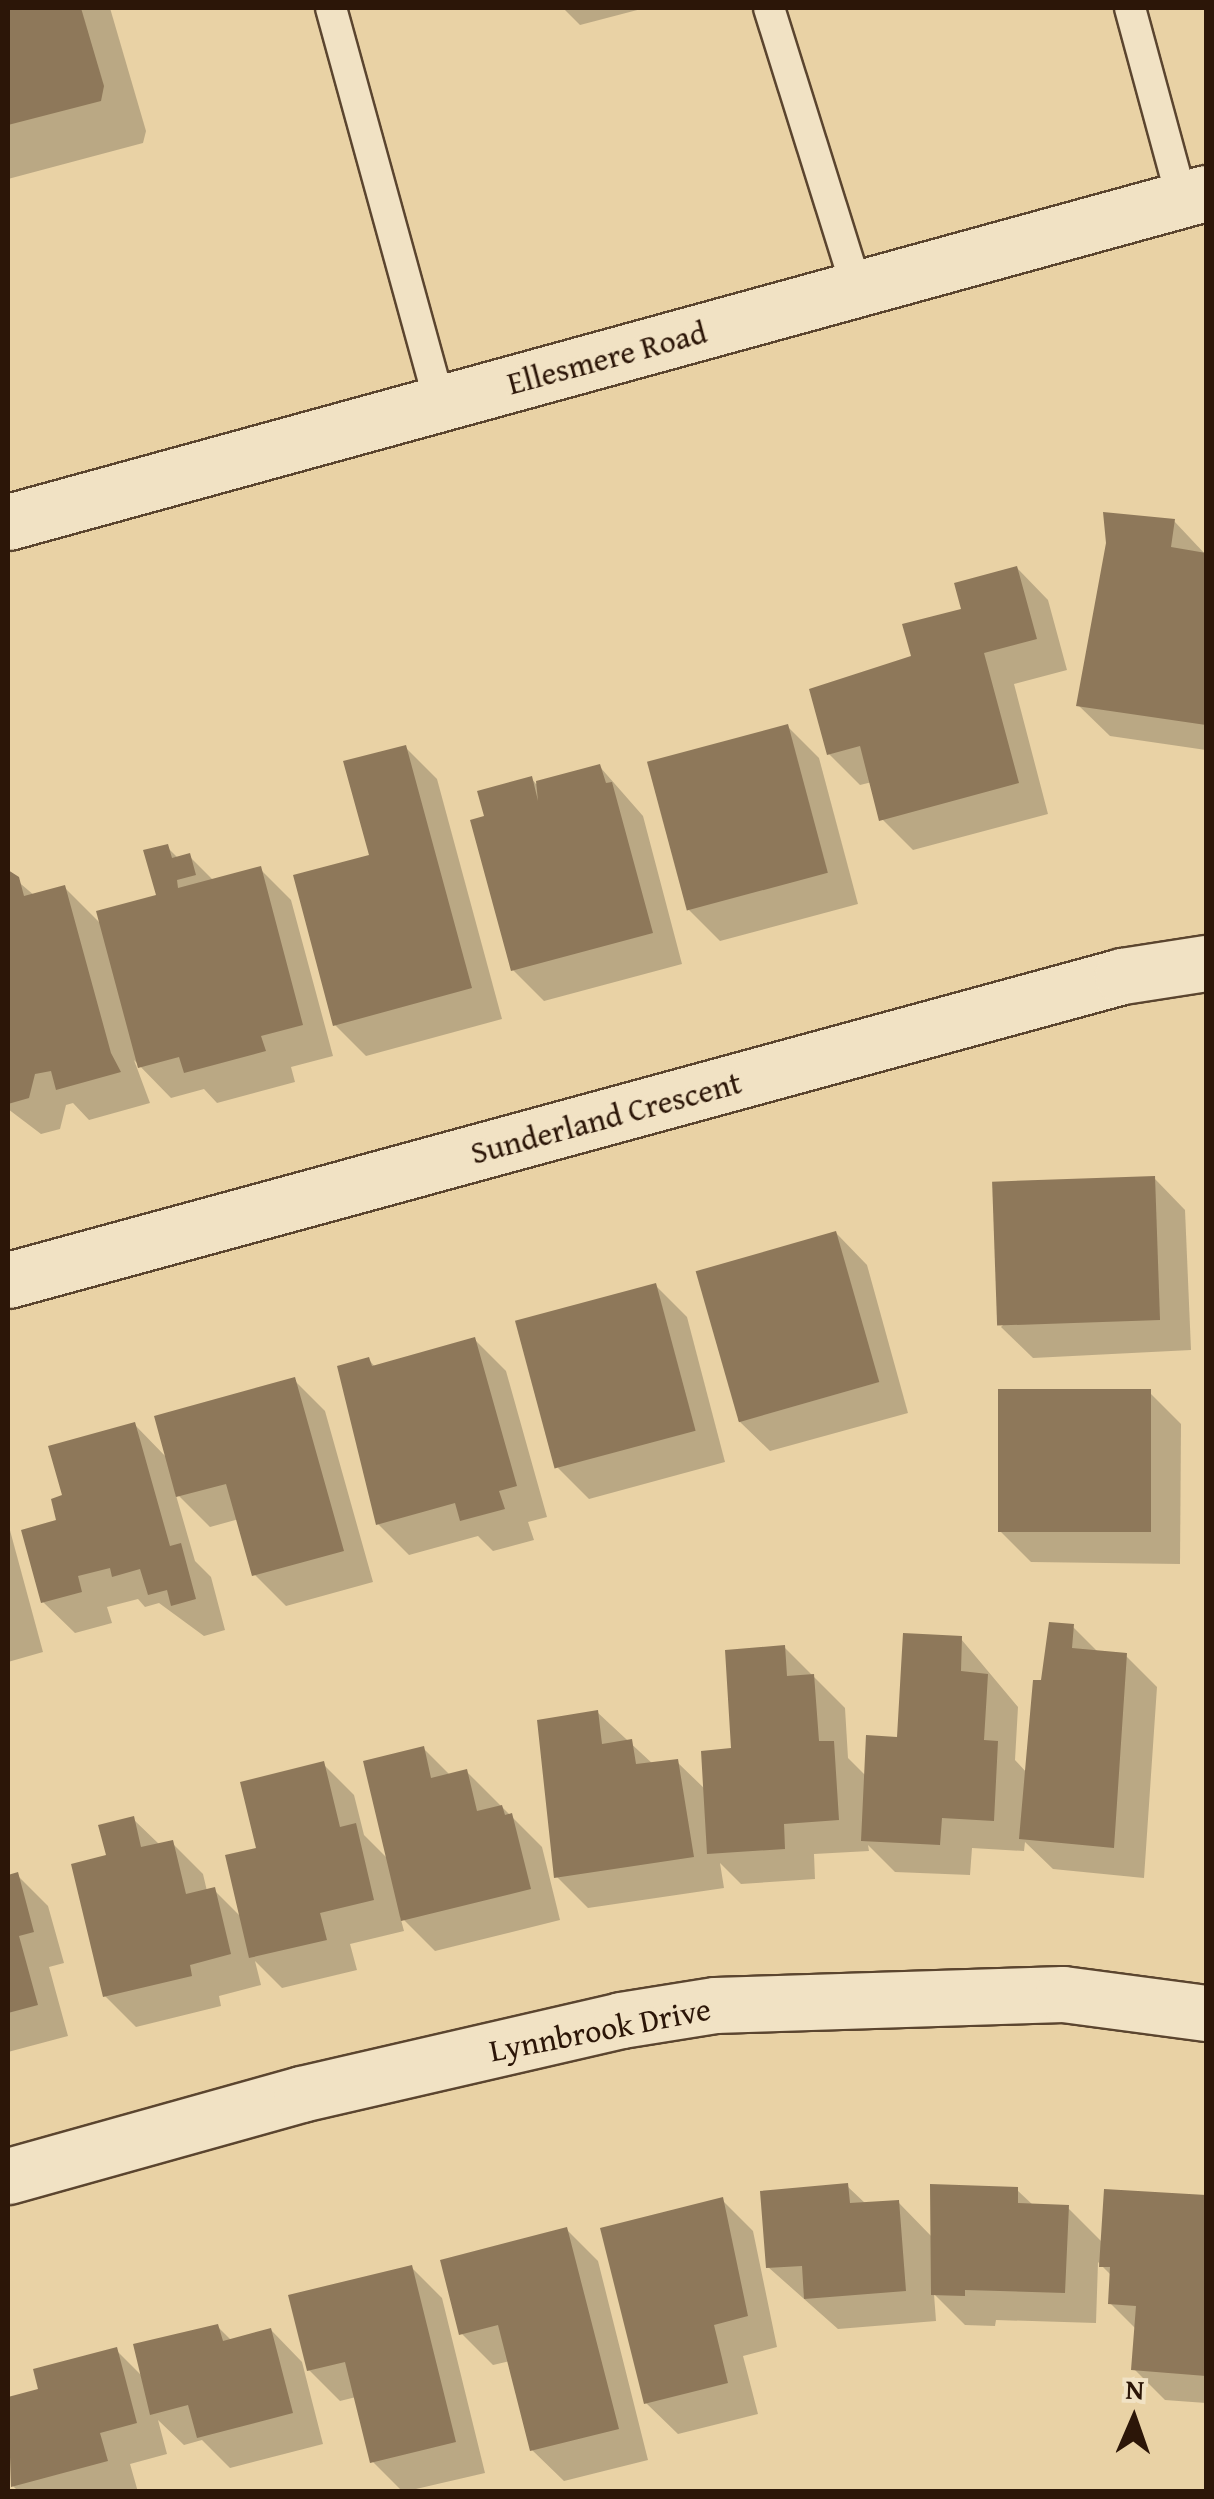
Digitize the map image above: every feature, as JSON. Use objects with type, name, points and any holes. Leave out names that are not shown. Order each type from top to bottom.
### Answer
[{"type":"street","name":"Ellesmere Road","points":[[8,522],[1194,196]]},
{"type":"street","name":"Sunderland Crescent","points":[[8,1280],[1122,976],[1206,963]]},
{"type":"street","name":"Lynnbrook Drive","points":[[8,2176],[301,2094],[715,2005],[1063,1994],[1206,2013]]},
{"type":"lane","points":[[331,8],[440,404]]},
{"type":"lane","points":[[768,8],[857,289]]},
{"type":"lane","points":[[1130,8],[1194,196]]},
{"type":"building","points":[[8,8],[81,8],[104,86],[101,101],[8,125]]},
{"type":"building","points":[[1103,512],[1175,519],[1171,547],[1206,553],[1206,725],[1076,706],[1106,543]]},
{"type":"building","points":[[1017,566],[1037,639],[984,653],[1019,783],[879,821],[860,746],[827,755],[809,689],[911,656],[902,624],[961,609],[954,583]]},
{"type":"building","points":[[788,724],[828,873],[687,911],[647,762]]},
{"type":"building","points":[[406,745],[472,988],[333,1026],[293,875],[369,855],[343,761]]},
{"type":"building","points":[[600,764],[606,783],[612,782],[653,933],[511,971],[470,820],[484,816],[477,791],[532,776],[538,801],[536,781]]},
{"type":"building","points":[[168,844],[172,858],[190,853],[196,875],[177,880],[178,888],[261,866],[303,1025],[261,1036],[266,1051],[184,1073],[179,1057],[138,1068],[96,911],[156,895],[143,850]]},
{"type":"building","points":[[8,870],[19,877],[24,896],[65,885],[111,1053],[121,1072],[56,1090],[51,1071],[35,1074],[29,1098],[8,1104]]},
{"type":"building","points":[[1155,1176],[1160,1320],[997,1326],[992,1182]]},
{"type":"building","points":[[836,1231],[879,1382],[739,1422],[696,1271]]},
{"type":"building","points":[[656,1283],[696,1431],[555,1469],[515,1321]]},
{"type":"building","points":[[475,1337],[517,1486],[499,1491],[505,1509],[460,1521],[455,1503],[376,1525],[337,1366],[369,1357],[372,1366]]},
{"type":"building","points":[[295,1377],[344,1551],[252,1576],[226,1484],[176,1497],[154,1416]]},
{"type":"building","points":[[998,1389],[1151,1389],[1151,1532],[998,1532]]},
{"type":"building","points":[[135,1422],[170,1546],[181,1543],[196,1599],[171,1606],[167,1590],[148,1595],[140,1569],[112,1577],[110,1568],[78,1576],[82,1592],[41,1603],[21,1530],[56,1520],[51,1499],[62,1495],[48,1446]]},
{"type":"building","points":[[1049,1622],[1074,1624],[1072,1648],[1127,1653],[1114,1848],[1019,1839],[1033,1680],[1041,1680]]},
{"type":"building","points":[[903,1633],[962,1636],[961,1671],[988,1674],[984,1740],[998,1741],[994,1821],[942,1818],[940,1845],[861,1841],[866,1735],[897,1737]]},
{"type":"building","points":[[785,1645],[787,1676],[814,1674],[819,1741],[834,1741],[839,1820],[784,1824],[785,1849],[707,1854],[701,1751],[731,1748],[725,1650]]},
{"type":"building","points":[[598,1710],[602,1744],[632,1739],[636,1764],[678,1759],[694,1857],[554,1878],[537,1720]]},
{"type":"building","points":[[424,1746],[431,1778],[467,1769],[477,1811],[502,1805],[505,1815],[512,1813],[531,1889],[401,1921],[363,1761]]},
{"type":"building","points":[[324,1761],[340,1827],[356,1823],[374,1900],[320,1913],[327,1940],[249,1958],[225,1855],[256,1848],[240,1782]]},
{"type":"building","points":[[134,1816],[141,1847],[173,1840],[186,1894],[215,1887],[231,1954],[190,1965],[192,1976],[103,1997],[71,1864],[106,1855],[98,1825]]},
{"type":"building","points":[[18,1872],[34,1932],[19,1936],[38,2005],[8,2013],[8,1875]]},
{"type":"building","points":[[848,2183],[850,2203],[899,2200],[906,2291],[804,2299],[802,2266],[766,2268],[760,2191]]},
{"type":"building","points":[[930,2184],[1018,2187],[1018,2203],[1069,2205],[1065,2293],[965,2290],[965,2296],[931,2295]]},
{"type":"building","points":[[1104,2189],[1206,2195],[1206,2376],[1131,2370],[1136,2306],[1108,2304],[1110,2267],[1099,2267]]},
{"type":"building","points":[[723,2197],[748,2316],[714,2325],[728,2383],[644,2404],[600,2228]]},
{"type":"building","points":[[567,2227],[619,2429],[530,2451],[498,2325],[459,2335],[440,2260]]},
{"type":"building","points":[[412,2265],[456,2442],[370,2463],[345,2362],[307,2371],[288,2295]]},
{"type":"building","points":[[218,2324],[223,2341],[271,2328],[293,2413],[197,2438],[188,2405],[150,2415],[133,2344]]},
{"type":"building","points":[[117,2347],[137,2423],[100,2433],[108,2461],[11,2487],[8,2397],[38,2389],[33,2369]]}]
